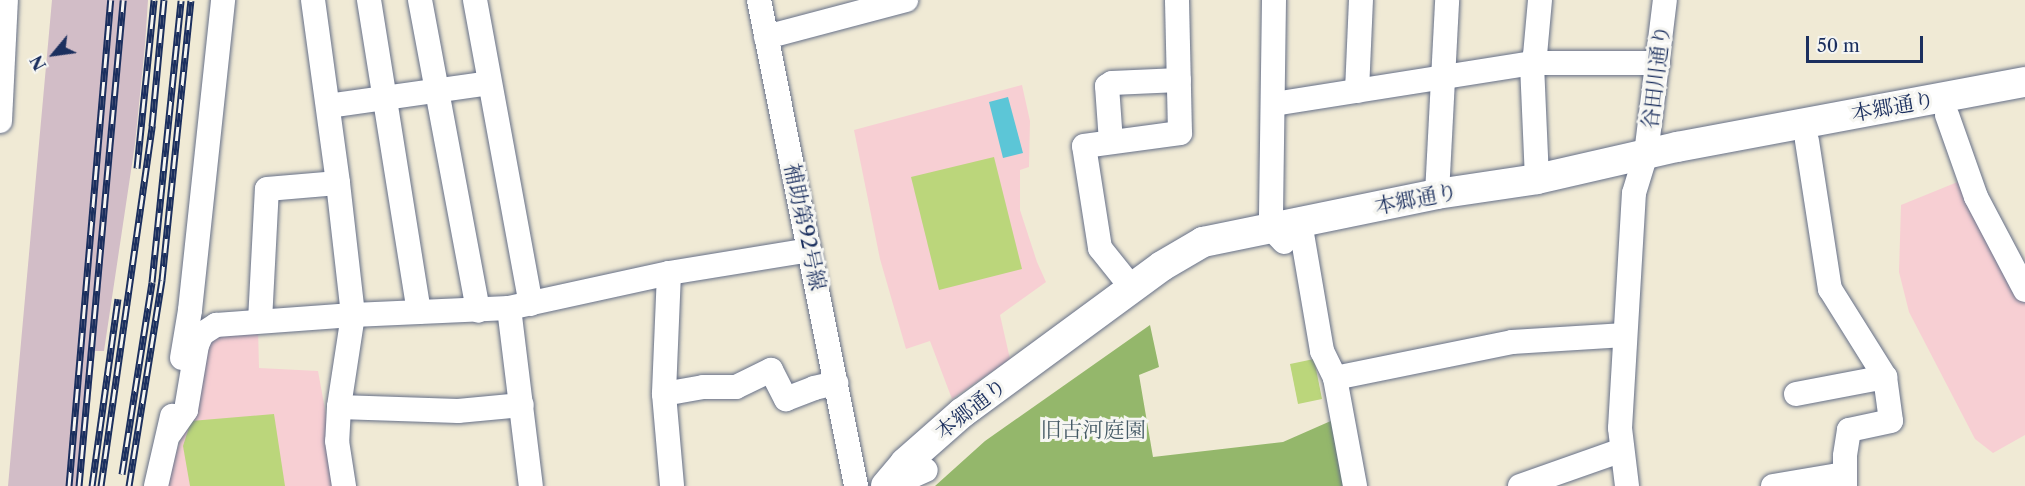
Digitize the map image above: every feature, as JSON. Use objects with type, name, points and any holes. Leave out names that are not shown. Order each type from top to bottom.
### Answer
[{"type":"main road","name":"本郷通り","points":[[903,478],[962,413],[1132,288],[1191,248],[1214,239],[1290,233],[1642,164],[2025,82]]},
{"type":"main road","name":"本郷通り","points":[[903,478],[1184,271],[1218,256],[1290,233],[1437,194],[1807,141],[2025,100]]},
{"type":"street","points":[[0,121],[6,0]]},
{"type":"street","points":[[156,486],[170,433],[190,310],[223,0]]},
{"type":"street","points":[[313,0],[353,315],[339,408],[337,441],[344,486]]},
{"type":"street","points":[[369,0],[419,312]]},
{"type":"street","points":[[420,0],[478,311]]},
{"type":"street","points":[[475,0],[520,306],[522,405],[531,486]]},
{"type":"street","name":"補助第92号線","points":[[759,0],[856,486]]},
{"type":"street","points":[[766,37],[906,0]]},
{"type":"street","points":[[1132,288],[1100,248],[1084,146],[1180,133],[1177,0]]},
{"type":"street","points":[[1274,0],[1274,104],[1290,233],[1322,351],[1335,378],[1356,486]]},
{"type":"street","points":[[1357,91],[1361,0]]},
{"type":"street","points":[[1437,194],[1447,0]]},
{"type":"street","points":[[1537,178],[1532,63],[1535,55],[1540,0]]},
{"type":"street","name":"谷田川通り","points":[[1627,486],[1620,428],[1634,193],[1642,164],[1658,63],[1665,0]]},
{"type":"street","points":[[1274,104],[1532,63],[1658,63]]},
{"type":"street","points":[[1111,142],[1107,86],[1112,83],[1179,81]]},
{"type":"street","points":[[328,106],[489,83]]},
{"type":"street","points":[[1947,115],[1976,197],[2025,290]]},
{"type":"street","points":[[1773,486],[1844,480],[1849,430],[1891,421],[1885,377],[1830,289],[1807,141]]},
{"type":"street","points":[[260,321],[267,189],[338,183]]},
{"type":"street","points":[[170,433],[186,410],[197,345],[202,334],[216,325],[353,315],[478,311],[520,306],[669,273],[809,250]]},
{"type":"street","points":[[669,273],[664,394],[672,486]]},
{"type":"street","points":[[1335,378],[1512,342],[1625,335]]},
{"type":"street","points":[[664,394],[703,387],[736,387],[771,370],[786,399],[814,387],[836,383]]},
{"type":"street","points":[[1796,394],[1885,377]]},
{"type":"street","points":[[339,408],[458,411],[522,405]]},
{"type":"street","points":[[1520,486],[1622,450]]},
{"type":"street","name":"補助第92号線","points":[[851,454],[864,486]]},
{"type":"street","points":[[874,486],[903,478]]},
{"type":"shaded area","points":[[52,0],[148,0],[145,45],[135,144],[104,351],[95,351],[82,486],[8,486]]},
{"type":"shaded area","points":[[1022,85],[1030,121],[1029,167],[1020,170],[1020,210],[1046,282],[1000,315],[1010,359],[952,399],[930,341],[906,349],[880,259],[854,130]]},
{"type":"shaded area","points":[[1960,181],[2025,304],[2025,435],[1993,453],[1975,439],[1909,312],[1899,272],[1901,205]]},
{"type":"shaded area","points":[[258,328],[259,368],[318,371],[339,486],[167,486],[210,335]]},
{"type":"green space","points":[[994,157],[1022,269],[939,290],[911,177]]},
{"type":"green space","name":"旧古河庭園","points":[[1150,325],[1159,367],[1139,375],[1153,457],[1283,442],[1333,420],[1346,486],[935,486],[985,441]]},
{"type":"green space","points":[[1314,359],[1322,399],[1298,404],[1290,364]]},
{"type":"green space","points":[[274,414],[285,486],[190,486],[183,446],[191,421]]},
{"type":"water","points":[[1008,97],[1023,153],[1003,158],[989,102]]},
{"type":"railway","points":[[69,486],[111,0]]},
{"type":"railway","points":[[79,486],[123,0]]},
{"type":"railway","points":[[137,168],[154,0]]},
{"type":"railway","points":[[101,486],[152,126],[164,0]]},
{"type":"railway","points":[[122,474],[152,282],[181,0]]},
{"type":"railway","points":[[129,486],[162,280],[191,0]]},
{"type":"railway","points":[[92,486],[118,299]]}]
